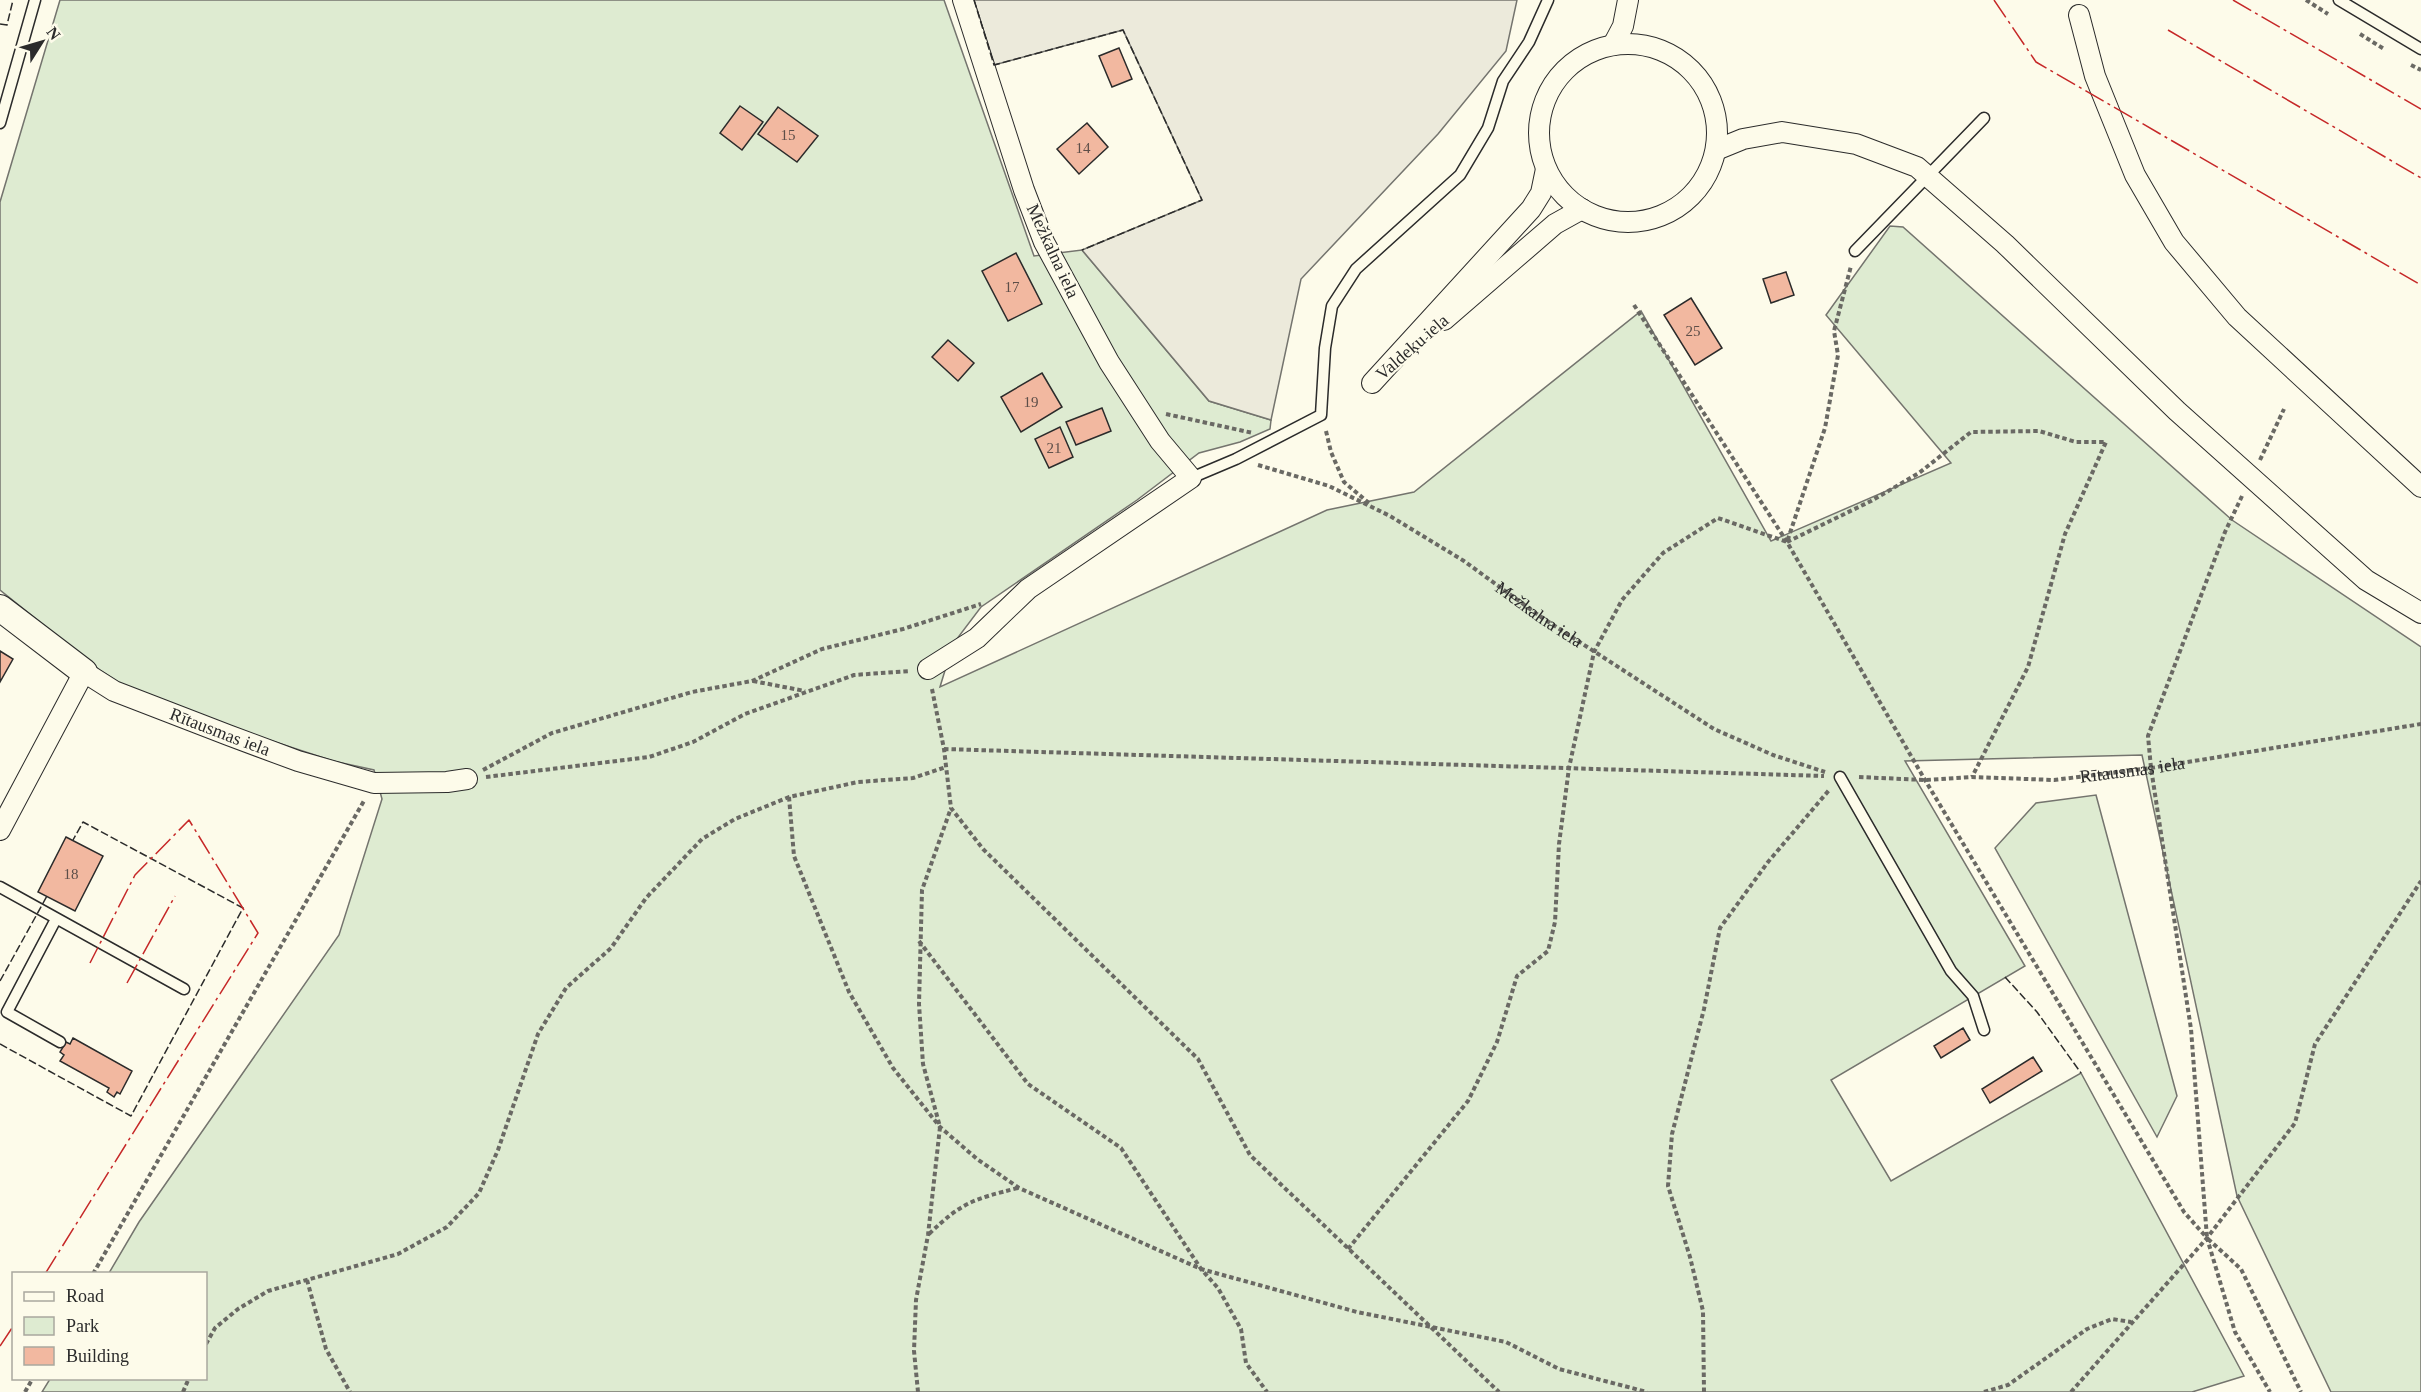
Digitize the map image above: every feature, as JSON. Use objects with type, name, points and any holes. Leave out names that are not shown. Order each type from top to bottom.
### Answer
[{"type":"street","name":"Mežkalna iela","points":[[963,0],[1024,190],[1044,242],[1108,362],[1160,441],[1191,478]]},
{"type":"street","points":[[1613,45],[1623,26],[1628,0]]},
{"type":"street","points":[[2079,15],[2095,76],[2135,175],[2174,242],[2236,317],[2421,487]]},
{"type":"street","name":"Valdeķu iela","points":[[1636,44],[1659,49],[1679,60],[1693,72],[1704,87],[1713,107],[1717,128],[1716,150],[1707,173],[1694,194],[1675,209],[1652,219],[1628,222],[1604,219],[1582,209],[1561,192],[1546,169],[1540,147],[1539,124],[1544,101],[1555,81],[1571,64],[1591,52],[1613,45],[1636,44]]},
{"type":"street","points":[[1716,150],[1743,139],[1782,132],[1856,144],[1917,167],[2005,244],[2177,411],[2366,580],[2421,613]]},
{"type":"street","name":"Valdeķu iela","points":[[1546,169],[1541,193],[1531,209],[1372,383],[1555,224],[1582,209]]},
{"type":"street","points":[[928,669],[977,638],[1028,589],[1191,478]]},
{"type":"street","name":"Rītausmas iela","points":[[0,608],[84,672],[114,691],[298,761],[374,783],[447,782],[467,779]]},
{"type":"street","points":[[0,830],[84,672]]},
{"type":"lane","points":[[0,123],[35,0]]},
{"type":"lane","points":[[1191,478],[1236,459],[1321,415],[1325,348],[1332,306],[1356,269],[1460,176],[1488,128],[1503,81],[1528,42],[1548,0]]},
{"type":"lane","points":[[2339,0],[2421,49]]},
{"type":"lane","points":[[1855,251],[1984,118]]},
{"type":"lane","points":[[1840,777],[1951,971],[1972,996],[1984,1030]]},
{"type":"lane","points":[[0,887],[184,989]]},
{"type":"lane","points":[[56,919],[7,1012],[60,1042]]},
{"type":"path","points":[[1787,542],[1825,428],[1838,355],[1834,331],[1855,251]]},
{"type":"path","points":[[1634,305],[1787,542],[1925,780],[2184,1212],[2207,1238],[2241,1269],[2301,1392]]},
{"type":"path","points":[[1139,409],[1277,438]]},
{"type":"path","points":[[2259,461],[2284,409]]},
{"type":"path","points":[[1321,415],[1331,452],[1344,482],[1375,509]]},
{"type":"path","points":[[1348,1249],[1468,1101],[1497,1042],[1517,976],[1548,951],[1555,922],[1559,844],[1569,768],[1594,652],[1622,600],[1663,553],[1719,518],[1787,542],[1871,501],[1919,473],[1971,432],[2039,431],[2076,442],[2106,442],[2065,534],[2028,667],[1972,777]]},
{"type":"path","name":"Mežkalna iela","points":[[1236,459],[1329,486],[1375,509],[1464,561],[1541,617],[1714,729],[1773,755],[1840,777]]},
{"type":"path","points":[[2244,491],[2225,532],[2148,736],[2191,1029],[2207,1238],[2235,1332],[2270,1392]]},
{"type":"path","points":[[467,779],[552,734],[692,692],[752,681],[822,649],[903,629],[986,603]]},
{"type":"path","points":[[467,779],[649,758],[693,742],[745,714],[854,675],[928,669],[944,749],[951,807],[922,890],[919,941],[918,1004],[923,1064],[940,1127],[928,1235],[916,1300],[914,1351],[918,1392]]},
{"type":"path","points":[[752,681],[805,692]]},
{"type":"path","name":"Rītausmas iela","points":[[944,749],[1925,780],[1972,777],[2054,780],[2151,768],[2421,723]]},
{"type":"path","points":[[207,1342],[215,1328],[238,1309],[268,1291],[398,1254],[447,1227],[479,1193],[498,1149],[538,1034],[566,988],[612,948],[646,898],[702,839],[735,819],[789,797],[858,782],[913,778],[946,767]]},
{"type":"path","points":[[1704,1392],[1703,1311],[1690,1257],[1668,1186],[1672,1134],[1704,1009],[1720,928],[1768,862],[1840,777]]},
{"type":"path","points":[[94,1272],[374,783]]},
{"type":"path","points":[[789,797],[794,856],[849,992],[893,1068],[940,1127],[977,1159],[1019,1188],[1201,1269],[1358,1312],[1506,1341],[1559,1369],[1647,1392]]},
{"type":"path","points":[[951,807],[983,849],[1198,1059],[1250,1155],[1498,1392]]},
{"type":"path","points":[[2071,1392],[2207,1238],[2295,1123],[2315,1044],[2421,881]]},
{"type":"path","points":[[919,941],[1028,1084],[1121,1148],[1201,1269],[1218,1288],[1241,1329],[1246,1363],[1267,1392]]},
{"type":"path","points":[[928,1235],[951,1212],[976,1198],[1019,1188]]},
{"type":"path","points":[[307,1280],[326,1349],[350,1392]]},
{"type":"path","points":[[1984,1392],[2008,1385],[2087,1329],[2112,1319],[2132,1322]]},
{"type":"green space","points":[[60,0],[944,0],[1034,256],[1082,250],[1209,401],[1271,420],[1270,429],[1240,442],[1199,453],[1137,500],[981,607],[953,644],[940,687],[1327,510],[1414,492],[1641,311],[1771,541],[1951,463],[1826,315],[1890,226],[1903,227],[2232,520],[2421,647],[2421,1392],[2331,1392],[2237,1196],[2142,755],[1905,761],[2025,966],[1831,1080],[1891,1181],[2081,1073],[2244,1376],[2192,1392],[42,1392],[49,1380],[207,1380],[207,1272],[110,1272],[139,1222],[339,935],[382,799],[374,770],[333,761],[242,731],[124,686],[101,671],[0,590],[0,202]]},
{"type":"green space","points":[[2096,795],[2177,1096],[2157,1137],[1995,848],[2036,803]]},
{"type":"shaded area","points":[[974,0],[1517,0],[1506,51],[1438,134],[1301,279],[1271,420],[1209,401],[1082,250],[1202,200],[1123,30],[994,65]]},
{"type":"building","points":[[1119,48],[1132,79],[1112,87],[1099,56]]},
{"type":"building","points":[[740,106],[763,122],[742,150],[720,133]]},
{"type":"building","points":[[778,107],[818,136],[797,162],[758,134]]},
{"type":"building","points":[[1087,123],[1108,147],[1079,174],[1057,149]]},
{"type":"building","points":[[1016,253],[1042,304],[1008,321],[982,271]]},
{"type":"building","points":[[1786,272],[1794,295],[1771,303],[1763,279]]},
{"type":"building","points":[[1691,298],[1722,348],[1695,365],[1664,315]]},
{"type":"building","points":[[948,340],[974,363],[958,381],[932,357]]},
{"type":"building","points":[[1042,373],[1062,407],[1021,432],[1001,397]]},
{"type":"building","points":[[1102,408],[1111,431],[1076,445],[1066,422]]},
{"type":"building","points":[[1060,427],[1073,457],[1049,468],[1035,439]]},
{"type":"building","points":[[0,651],[13,659],[0,682]]},
{"type":"building","points":[[66,837],[103,856],[75,911],[38,892]]},
{"type":"building","points":[[1963,1028],[1970,1040],[1941,1058],[1934,1046]]},
{"type":"building","points":[[73,1038],[132,1071],[120,1094],[117,1092],[114,1097],[107,1092],[109,1088],[60,1061],[64,1055],[60,1052],[66,1042],[70,1044]]},
{"type":"building","points":[[2033,1057],[2042,1071],[1990,1103],[1982,1089]]},
{"type":"fence","points":[[0,24],[7,25],[13,0]]},
{"type":"fence","points":[[974,0],[994,65],[1123,30],[1202,200],[1082,250]]},
{"type":"fence","points":[[0,1044],[131,1116],[243,908],[83,822],[73,840]]},
{"type":"fence","points":[[0,981],[47,896]]},
{"type":"fence","points":[[2005,977],[2037,1012],[2081,1073]]},
{"type":"power","points":[[1994,0],[2036,62],[2421,285]]},
{"type":"power","points":[[2233,0],[2421,109]]},
{"type":"power","points":[[2168,30],[2421,178]]},
{"type":"power","points":[[46,1272],[258,933],[189,820],[135,875],[90,963]]},
{"type":"power","points":[[127,983],[175,896]]},
{"type":"power","points":[[0,1346],[12,1328]]}]
